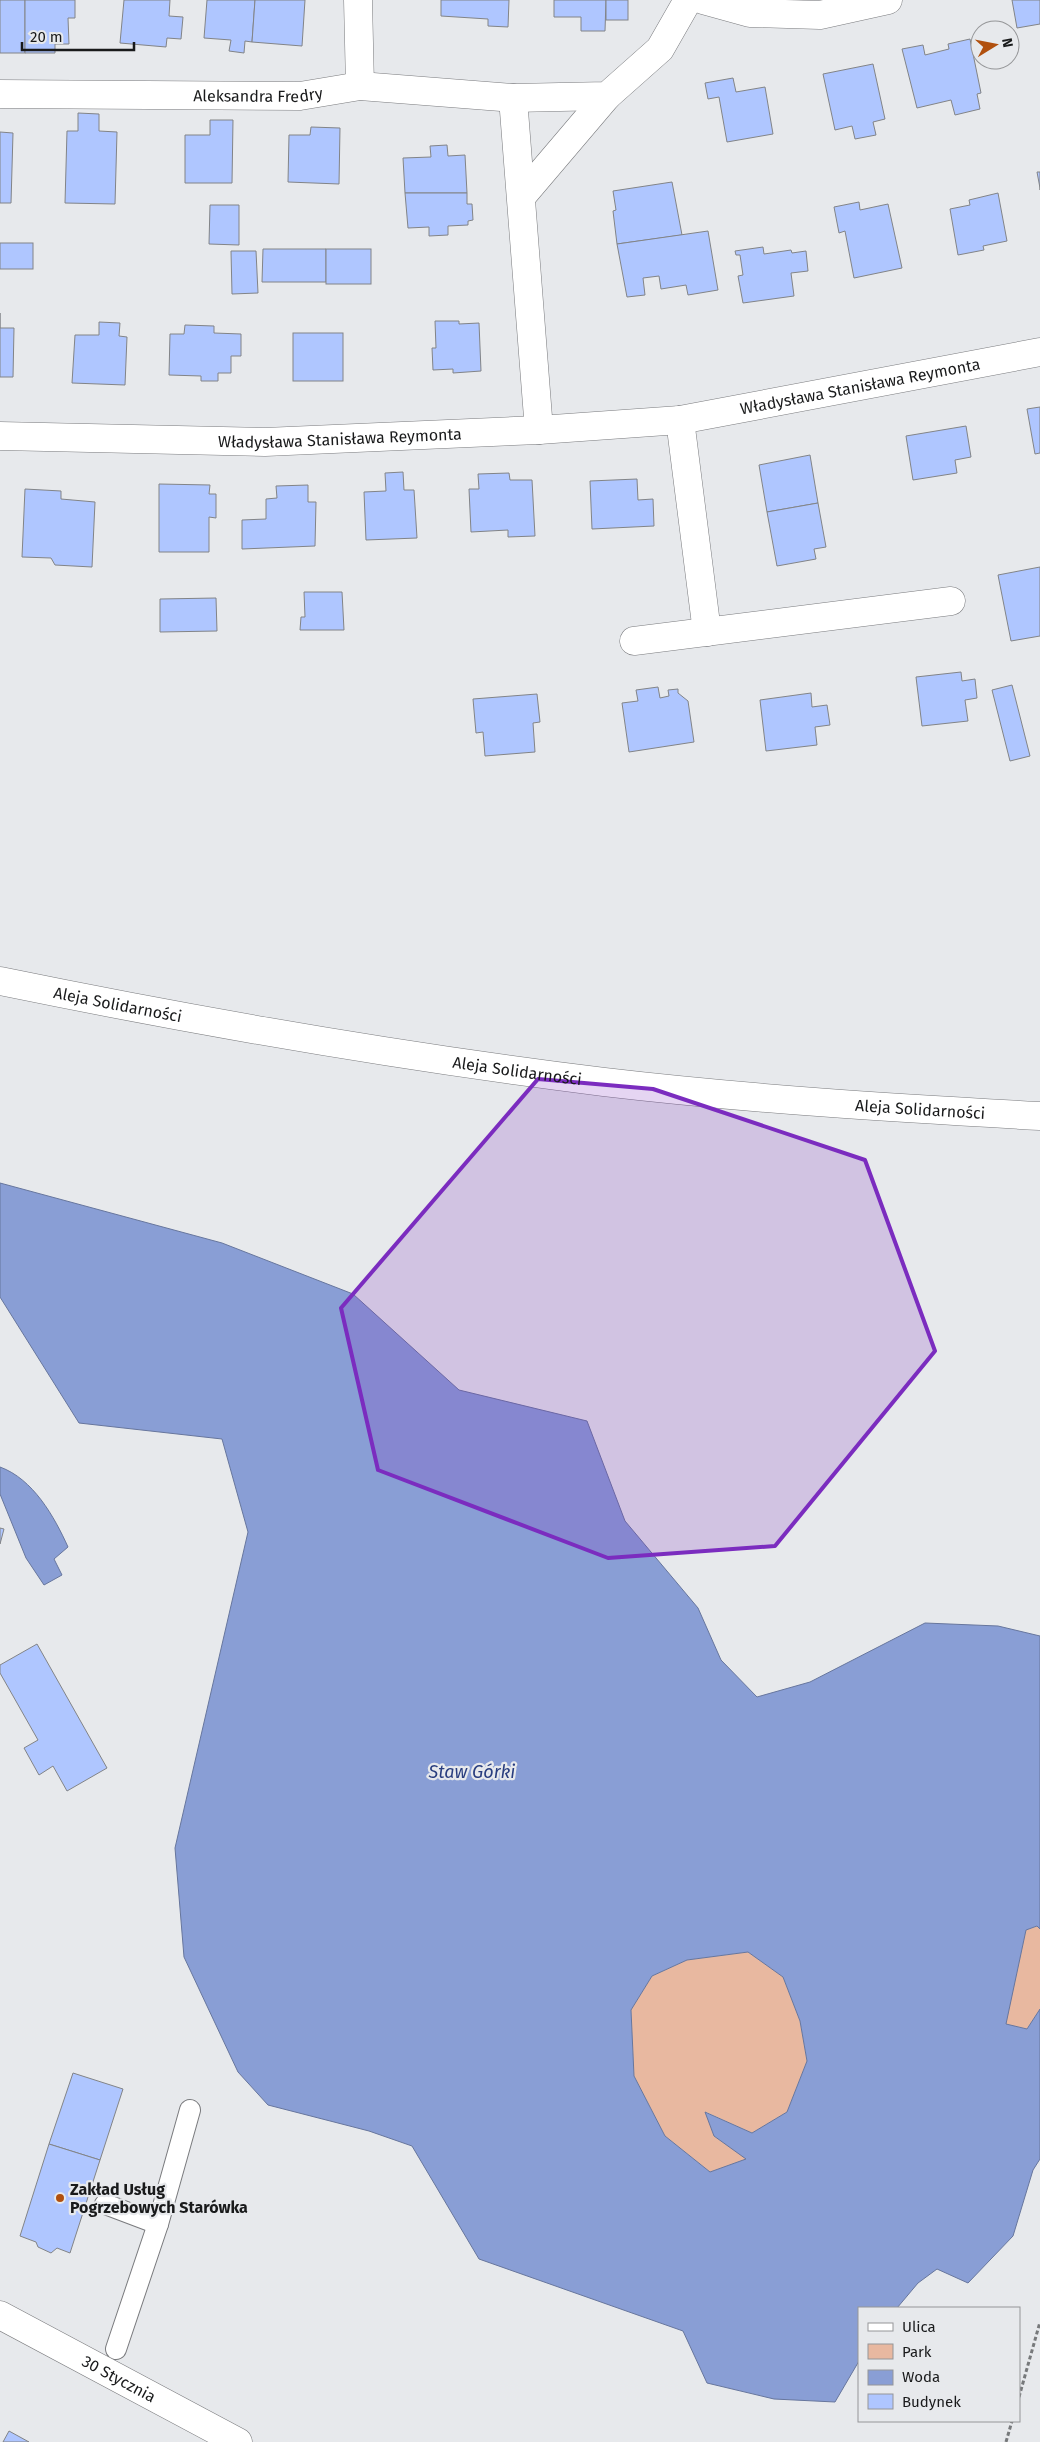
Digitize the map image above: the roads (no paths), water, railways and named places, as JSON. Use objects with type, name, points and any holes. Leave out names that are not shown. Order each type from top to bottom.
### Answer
[{"type":"street","points":[[358,0],[360,86]]},
{"type":"street","points":[[522,196],[607,96],[660,49],[688,0]]},
{"type":"street","points":[[703,0],[750,13],[820,16],[888,0]]},
{"type":"street","name":"Aleksandra Fredry","points":[[0,94],[300,96],[360,86],[513,98],[607,96]]},
{"type":"street","points":[[513,98],[539,430]]},
{"type":"street","name":"Władysława Stanisława Reymonta","points":[[0,436],[265,442],[539,430],[680,420],[1040,352]]},
{"type":"street","points":[[680,420],[708,632]]},
{"type":"street","points":[[634,641],[951,601]]},
{"type":"street","name":"Aleja Solidarności","points":[[0,981],[332,1043],[604,1082],[882,1108],[1040,1116]]},
{"type":"street","name":"30 Stycznia","points":[[0,2315],[238,2442]]},
{"type":"lane","points":[[116,2349],[158,2224],[190,2110]]},
{"type":"lane","points":[[105,2204],[158,2224]]},
{"type":"water","name":"Staw Górki","points":[[0,1183],[222,1243],[353,1294],[459,1390],[587,1421],[625,1521],[698,1608],[721,1660],[757,1697],[810,1682],[925,1623],[998,1626],[1040,1636],[1040,1929],[1037,1926],[1026,1930],[1006,2024],[1027,2029],[1040,2009],[1040,2159],[1033,2170],[1013,2236],[968,2283],[937,2269],[918,2283],[898,2307],[858,2307],[858,2363],[835,2402],[774,2399],[707,2383],[683,2331],[479,2259],[412,2146],[369,2131],[268,2105],[238,2072],[184,1957],[175,1848],[248,1532],[222,1439],[79,1423],[0,1297]],"holes":[[[748,1952],[783,1977],[800,2021],[807,2061],[787,2112],[752,2133],[705,2112],[714,2136],[746,2159],[710,2172],[665,2136],[634,2076],[631,2010],[652,1976],[687,1960]]]},
{"type":"water","points":[[0,1467],[23,1480],[32,1489],[49,1511],[68,1547],[54,1559],[62,1575],[44,1585],[26,1558],[0,1494]]},
{"type":"place","name":"Zakład Usług Pogrzebowych Starówka","points":[[60,2198]]}]
